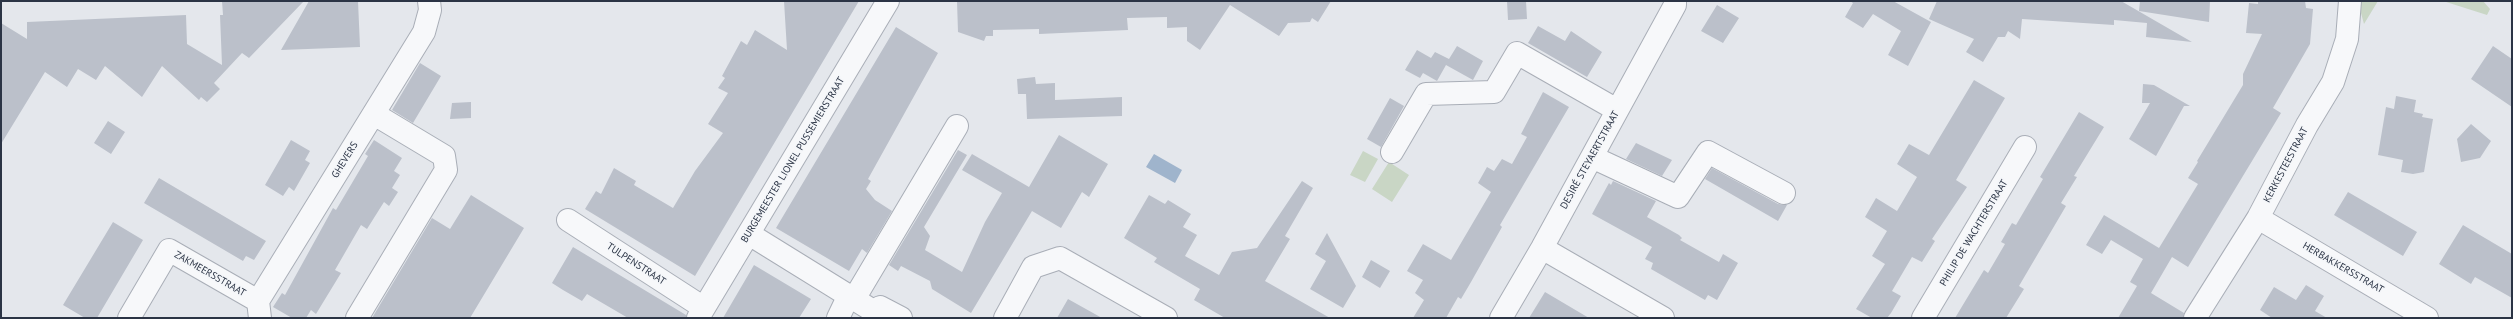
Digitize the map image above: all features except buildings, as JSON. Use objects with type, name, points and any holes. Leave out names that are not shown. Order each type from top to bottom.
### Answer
[{"type":"street","name":"GHEVERS","points":[[259,310],[424,32],[430,10],[429,1]]},
{"type":"street","name":"BURGEMEESTER LIONEL PUSSEMIERSTRAAT","points":[[701,313],[888,1]]},
{"type":"street","name":"DESIRÉ STEYAERTSTRAAT","points":[[1501,318],[1542,248],[1592,157],[1675,5],[1675,1]]},
{"type":"street","name":"KERKESTEESTRAAT","points":[[2195,318],[2258,218],[2307,125],[2333,82],[2347,39],[2350,1]]},
{"type":"street","points":[[1392,152],[1426,94],[1494,92],[1517,53],[1617,110]]},
{"type":"street","points":[[358,318],[446,170],[444,156],[374,114]]},
{"type":"street","points":[[838,318],[957,126]]},
{"type":"street","name":"PHILIP DE WACHTERSTRAAT","points":[[1923,318],[2025,147]]},
{"type":"street","points":[[1592,157],[1678,197],[1708,152],[1784,193]]},
{"type":"street","name":"HERBAKKERSSTRAAT","points":[[2258,218],[2427,318]]},
{"type":"street","name":"TULPENSTRAAT","points":[[568,220],[701,313]]},
{"type":"street","points":[[749,234],[852,297],[874,315],[880,307],[901,318]]},
{"type":"street","points":[[1542,248],[1663,318]]},
{"type":"street","name":"ZAKMEERSSTRAAT","points":[[129,318],[170,250],[259,310]]},
{"type":"street","points":[[1005,318],[1033,267],[1060,258],[1166,318]]},
{"type":"green space","points":[[2378,1],[2364,24],[2358,2]]},
{"type":"green space","points":[[2443,1],[2483,1],[2490,9],[2487,15]]},
{"type":"green space","points":[[1363,151],[1378,159],[1365,182],[1350,175]]},
{"type":"green space","points":[[1389,162],[1409,175],[1392,202],[1372,189]]},
{"type":"water","points":[[1154,154],[1182,170],[1175,183],[1146,167]]}]
